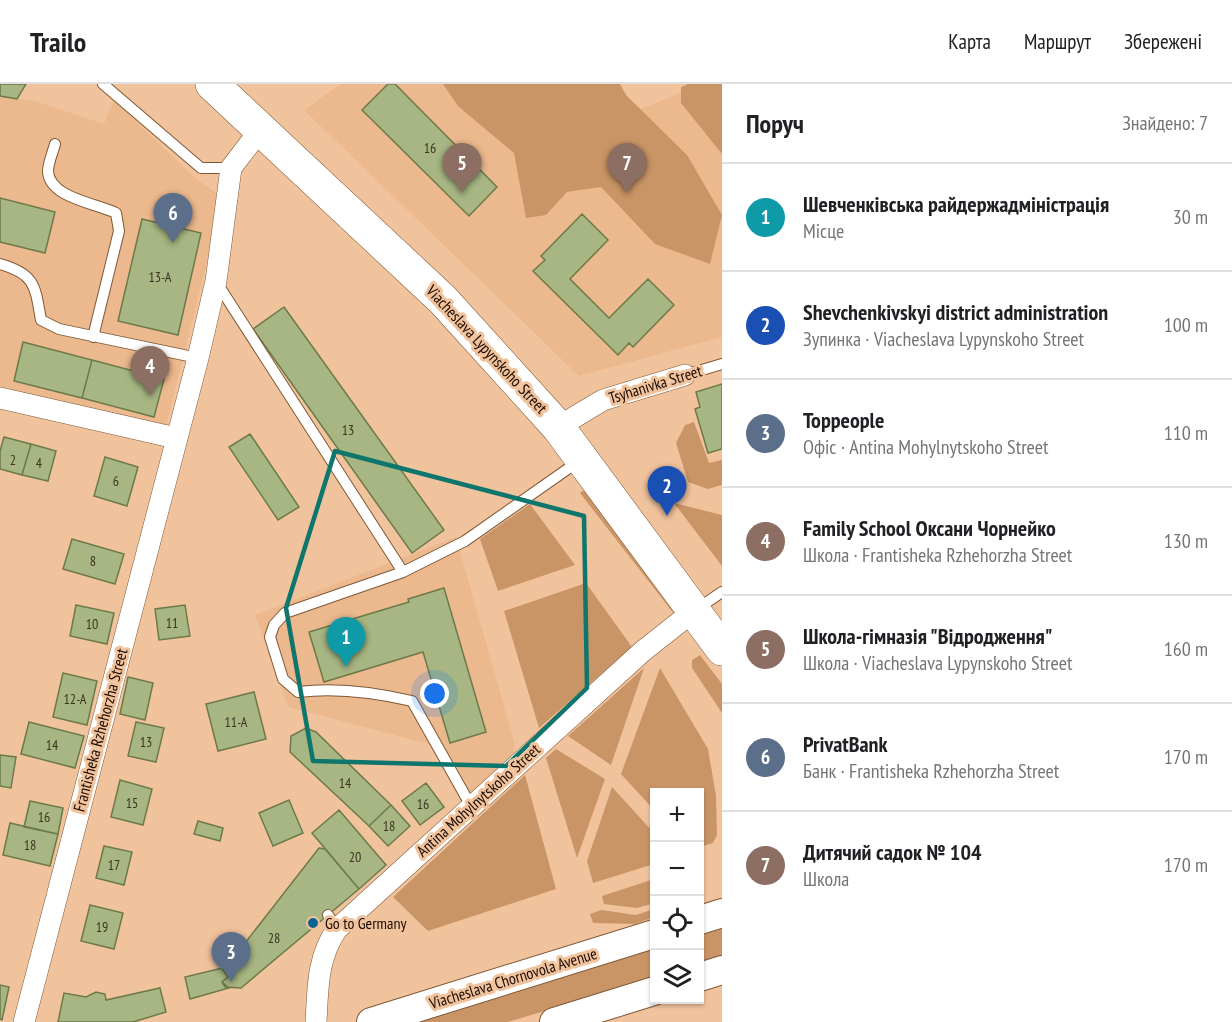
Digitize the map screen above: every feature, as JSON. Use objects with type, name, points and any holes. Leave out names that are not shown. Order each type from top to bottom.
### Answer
[{"type":"main road","name":"Viacheslava Lypynskoho Street","points":[[212,84],[443,300],[558,427],[582,459],[709,601],[722,650]]},
{"type":"main road","points":[[704,918],[722,913]]},
{"type":"main road","name":"Viacheslava Chornovola Avenue","points":[[371,1022],[650,935]]},
{"type":"main road","points":[[704,975],[722,970]]},
{"type":"main road","points":[[554,1022],[650,992]]},
{"type":"street","points":[[231,168],[261,130]]},
{"type":"street","name":"Frantisheka Rzhehorzha Street","points":[[24,1022],[198,358],[216,281],[231,168]]},
{"type":"street","name":"Tsyhanivka Street","points":[[558,427],[603,400],[685,375]]},
{"type":"street","points":[[0,398],[176,438]]},
{"type":"street","name":"Antina Mohylnytskoho Street","points":[[316,1022],[318,971],[332,922],[471,806],[643,651],[709,601]]},
{"type":"lane","points":[[103,84],[201,168],[231,168]]},
{"type":"lane","points":[[55,144],[48,171],[53,186],[67,196],[102,206],[116,213],[119,231],[93,337]]},
{"type":"lane","points":[[0,264],[27,275],[35,285],[41,320],[58,329],[198,358]]},
{"type":"lane","points":[[216,281],[403,572]]},
{"type":"lane","name":"Tsyhanivka Street","points":[[685,375],[722,364]]},
{"type":"lane","points":[[471,806],[412,701],[361,691],[323,689],[298,692],[283,679],[270,637],[274,626],[285,613],[403,572],[465,541],[582,459]]},
{"type":"highlighted area","points":[[335,451],[584,516],[587,688],[506,766],[313,761],[286,608]]},
{"type":"shaded area","points":[[341,84],[576,84],[602,125],[702,84],[722,97],[722,337],[579,376],[304,110]]},
{"type":"shaded area","points":[[443,84],[620,84],[626,95],[687,155],[722,215],[710,264],[655,244],[601,187],[567,192],[546,215],[526,218],[514,153],[458,106]]},
{"type":"shaded area","points":[[688,84],[722,84],[722,154],[681,103],[681,87]]},
{"type":"shaded area","points":[[0,96],[35,101],[104,124],[114,100],[195,178],[219,195],[206,266],[166,426],[0,388]]},
{"type":"shaded area","points":[[694,422],[709,463],[722,460],[722,485],[708,489],[688,482],[676,443],[685,425]]},
{"type":"shaded area","points":[[587,488],[680,608],[674,614],[580,493]]},
{"type":"shaded area","points":[[674,503],[722,515],[722,566]]},
{"type":"shaded area","points":[[530,504],[575,565],[498,591],[480,539]]},
{"type":"shaded area","points":[[456,537],[515,745],[511,760],[463,805],[429,744],[288,707],[255,615]]},
{"type":"shaded area","points":[[586,583],[632,647],[539,728],[504,611]]},
{"type":"shaded area","points":[[700,655],[722,684],[722,713],[692,668],[692,660]]},
{"type":"shaded area","points":[[644,668],[611,765],[568,736]]},
{"type":"shaded area","points":[[660,668],[708,749],[716,796],[717,835],[713,843],[704,846],[704,788],[650,788],[650,806],[621,774]]},
{"type":"shaded area","points":[[556,749],[605,779],[577,858],[546,758]]},
{"type":"shaded area","points":[[525,775],[556,889],[428,931],[393,897]]},
{"type":"shaded area","points":[[612,787],[650,829],[650,865],[593,883],[587,861]]},
{"type":"shaded area","points":[[650,880],[650,904],[637,908],[604,904],[602,896]]},
{"type":"shaded area","points":[[601,910],[636,915],[650,910],[650,918],[635,924],[593,923],[590,914]]},
{"type":"shaded area","points":[[722,928],[722,957],[704,963],[704,934]]},
{"type":"shaded area","points":[[650,949],[650,979],[508,1022],[409,1022]]},
{"type":"building","points":[[0,84],[26,84],[17,99],[0,96]]},
{"type":"building","points":[[388,84],[395,84],[497,187],[469,216],[362,110]]},
{"type":"building","points":[[0,198],[55,212],[45,253],[0,242]]},
{"type":"building","points":[[582,214],[608,240],[570,279],[609,318],[648,279],[674,305],[633,347],[629,343],[618,355],[533,271],[545,260],[541,256]]},
{"type":"building","points":[[142,219],[201,233],[178,335],[118,321]]},
{"type":"building","points":[[284,307],[444,530],[412,553],[253,329]]},
{"type":"building","points":[[23,342],[92,360],[82,398],[14,381]]},
{"type":"building","points":[[92,360],[164,379],[154,417],[82,398]]},
{"type":"building","points":[[722,384],[722,449],[708,453],[695,409],[700,407],[696,392]]},
{"type":"building","points":[[250,434],[299,507],[278,520],[229,447]]},
{"type":"building","points":[[4,437],[31,444],[22,475],[0,469],[0,451]]},
{"type":"building","points":[[31,444],[56,451],[48,481],[22,475]]},
{"type":"building","points":[[105,457],[138,467],[127,506],[94,496]]},
{"type":"building","points":[[72,539],[124,554],[115,584],[63,569]]},
{"type":"building","points":[[444,588],[486,732],[450,743],[423,652],[324,682],[309,632],[409,602],[408,599]]},
{"type":"building","points":[[76,605],[114,613],[107,644],[70,636]]},
{"type":"building","points":[[185,605],[190,636],[159,640],[155,609]]},
{"type":"building","points":[[63,673],[97,681],[87,725],[53,717]]},
{"type":"building","points":[[128,677],[153,683],[145,720],[120,714]]},
{"type":"building","points":[[254,692],[266,739],[218,751],[206,704]]},
{"type":"building","points":[[29,722],[84,736],[75,768],[21,754]]},
{"type":"building","points":[[136,722],[164,728],[156,762],[128,756]]},
{"type":"building","points":[[306,728],[316,732],[391,805],[369,826],[290,752],[291,736]]},
{"type":"building","points":[[0,755],[16,757],[11,788],[0,786]]},
{"type":"building","points":[[120,780],[152,789],[143,825],[111,817]]},
{"type":"building","points":[[426,783],[444,807],[420,825],[402,801]]},
{"type":"building","points":[[289,800],[303,833],[273,846],[259,813]]},
{"type":"building","points":[[30,801],[63,808],[58,834],[24,827]]},
{"type":"building","points":[[391,805],[410,826],[388,846],[369,826]]},
{"type":"building","points":[[339,810],[386,865],[359,889],[312,833]]},
{"type":"building","points":[[198,821],[223,828],[220,841],[194,834]]},
{"type":"building","points":[[10,823],[58,834],[50,866],[3,855]]},
{"type":"building","points":[[104,846],[132,852],[124,885],[96,878]]},
{"type":"building","points":[[319,848],[325,849],[359,889],[241,988],[225,987],[222,982],[228,977],[222,968],[231,961]]},
{"type":"building","points":[[90,905],[123,913],[114,949],[81,941]]},
{"type":"building","points":[[222,968],[228,977],[222,982],[229,988],[190,999],[185,977]]},
{"type":"building","points":[[0,985],[9,987],[2,1020],[0,1019]]},
{"type":"building","points":[[160,988],[166,1012],[133,1022],[58,1022],[64,993],[86,997],[96,992],[105,994],[106,1000]]},
{"type":"place","name":"Школа-гімназія \"Відродження\"","points":[[462,193]]},
{"type":"place","name":"Дитячий садок № 104","points":[[627,193]]},
{"type":"place","name":"PrivatBank","points":[[173,243]]},
{"type":"place","name":"Family School Оксани Чорнейко","points":[[150,396]]},
{"type":"place","name":"Shevchenkivskyi district administration","points":[[667,516]]},
{"type":"place","name":"Шевченківська райдержадміністрація","points":[[346,667]]},
{"type":"place","name":"Go to Germany","points":[[313,923]]},
{"type":"place","name":"Toppeople","points":[[231,982]]}]
